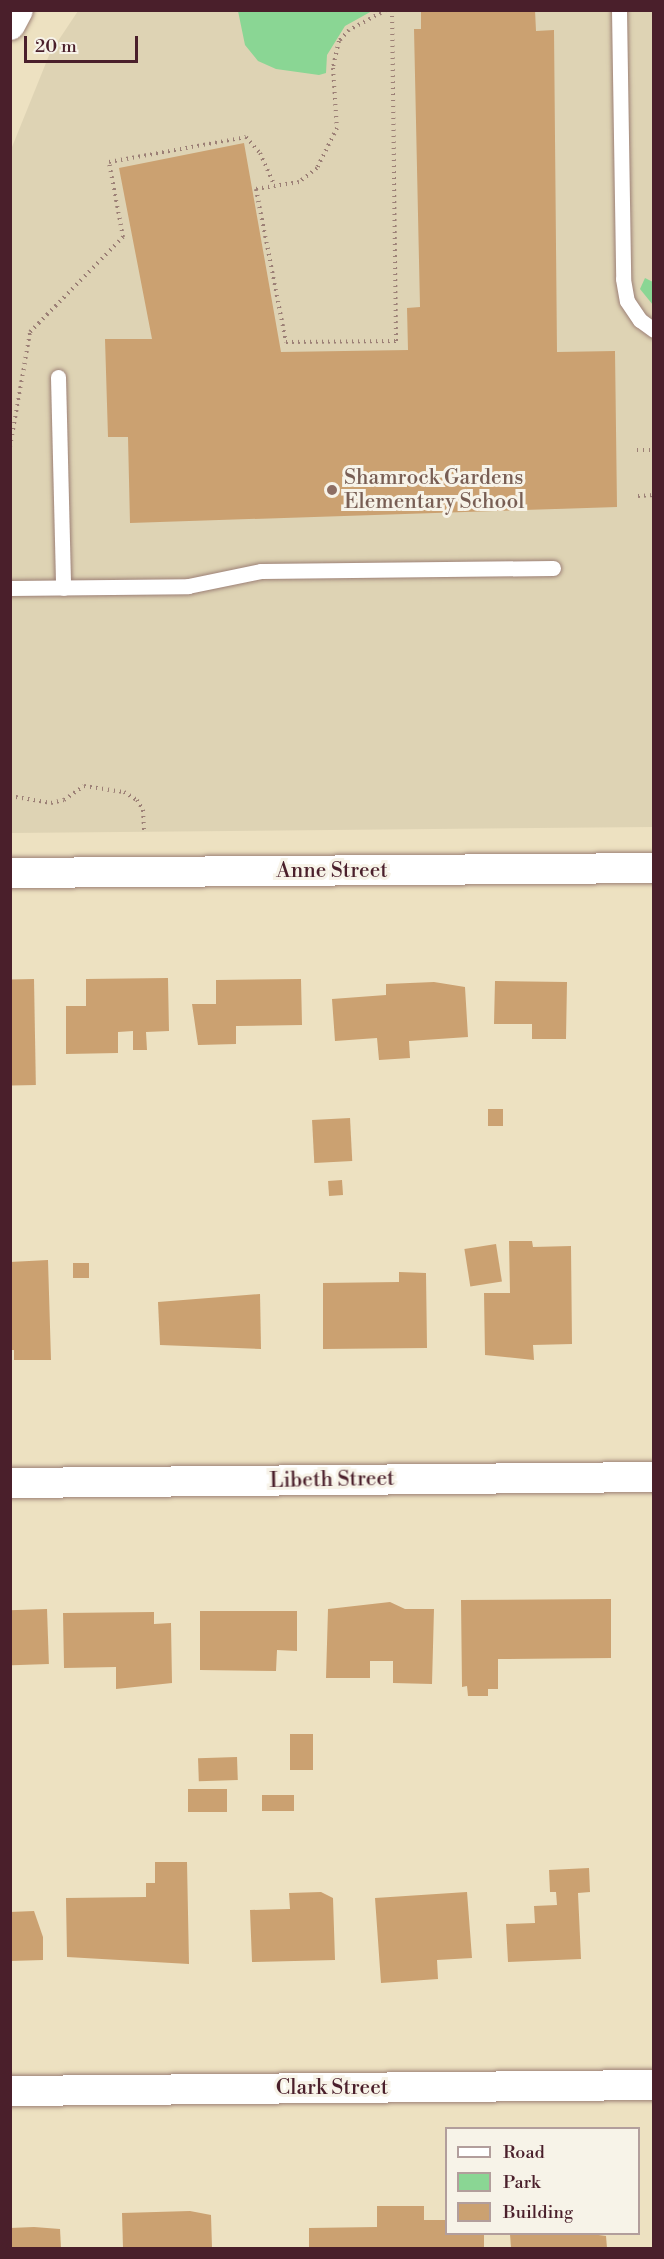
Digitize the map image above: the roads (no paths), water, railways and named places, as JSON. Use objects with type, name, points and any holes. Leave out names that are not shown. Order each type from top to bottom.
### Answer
[{"type":"street","points":[[10,25],[18,10]]},
{"type":"street","name":"Anne Street","points":[[10,873],[654,868]]},
{"type":"street","name":"Libeth Street","points":[[10,1483],[654,1477]]},
{"type":"street","name":"Clark Street","points":[[10,2091],[654,2085]]},
{"type":"lane","points":[[619,10],[623,279],[627,301],[640,320],[654,330]]},
{"type":"lane","points":[[58,377],[63,588]]},
{"type":"lane","points":[[10,588],[206,584],[261,571],[553,568]]},
{"type":"place","name":"Shamrock Gardens Elementary School","points":[[332,490]]}]
